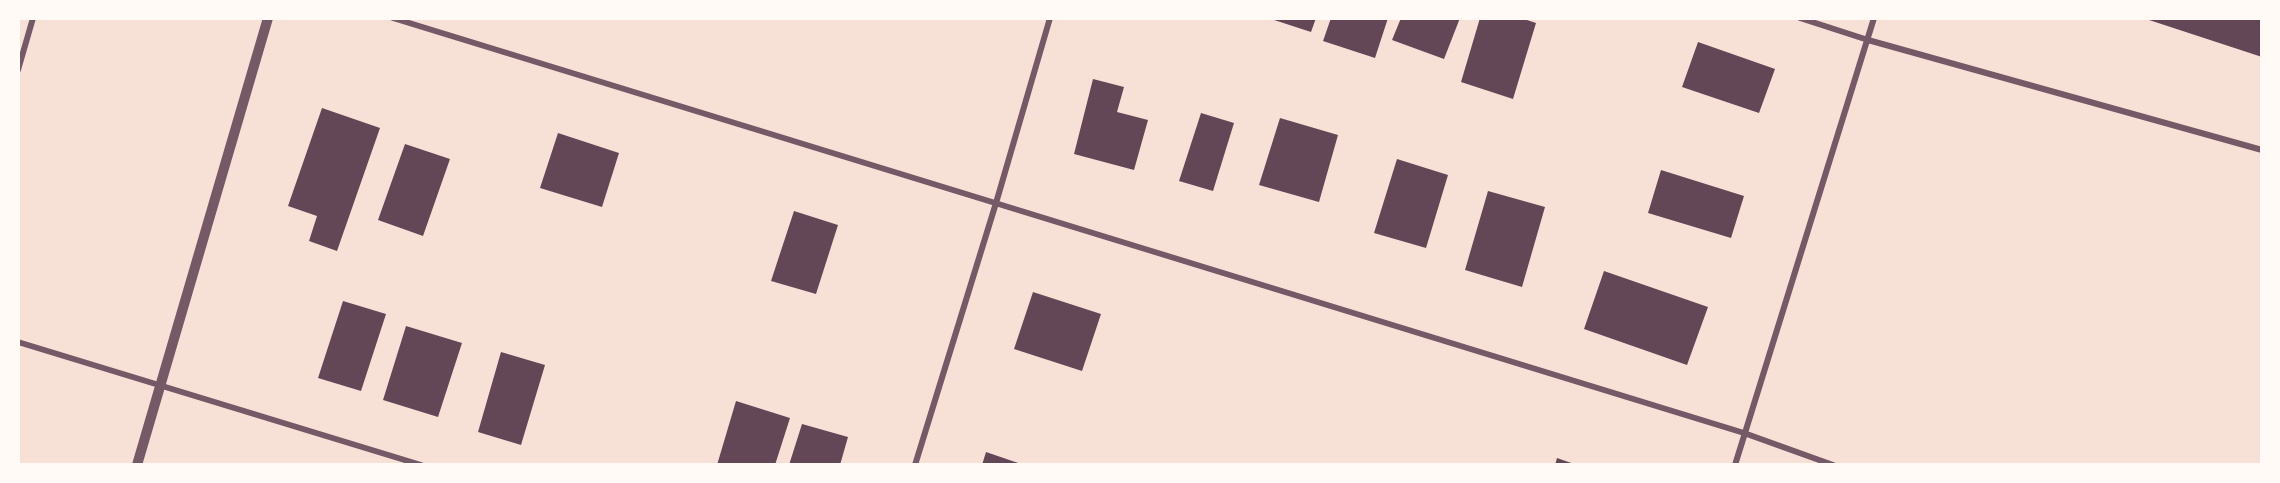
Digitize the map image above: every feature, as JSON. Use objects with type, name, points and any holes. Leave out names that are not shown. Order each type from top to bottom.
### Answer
[{"type":"street","points":[[18,70],[33,18]]},
{"type":"street","points":[[137,465],[268,18]]},
{"type":"street","points":[[393,18],[1744,433],[1833,465]]},
{"type":"street","points":[[915,465],[1050,18]]},
{"type":"street","points":[[1800,18],[1868,40],[2262,150]]},
{"type":"street","points":[[1735,465],[1874,18]]},
{"type":"street","points":[[18,342],[421,465]]},
{"type":"building","points":[[1268,18],[1316,18],[1311,32]]},
{"type":"building","points":[[1331,18],[1388,18],[1375,58],[1323,41]]},
{"type":"building","points":[[1401,18],[1460,18],[1444,59],[1392,40]]},
{"type":"building","points":[[1480,18],[1521,18],[1536,23],[1513,99],[1461,82]]},
{"type":"building","points":[[2143,18],[2262,18],[2262,57]]},
{"type":"building","points":[[1698,42],[1775,69],[1759,113],[1682,87]]},
{"type":"building","points":[[1093,79],[1124,87],[1117,112],[1148,120],[1134,170],[1074,154]]},
{"type":"building","points":[[322,108],[380,128],[337,251],[309,241],[317,216],[288,206]]},
{"type":"building","points":[[1201,113],[1234,123],[1213,191],[1179,181]]},
{"type":"building","points":[[1280,118],[1338,135],[1319,202],[1259,185]]},
{"type":"building","points":[[558,133],[619,153],[602,207],[540,188]]},
{"type":"building","points":[[405,144],[450,159],[423,236],[378,220]]},
{"type":"building","points":[[1397,159],[1448,175],[1426,248],[1374,233]]},
{"type":"building","points":[[1661,170],[1744,196],[1731,238],[1648,213]]},
{"type":"building","points":[[1488,191],[1545,207],[1522,287],[1465,270]]},
{"type":"building","points":[[794,211],[838,225],[816,294],[771,281]]},
{"type":"building","points":[[1604,271],[1708,307],[1687,365],[1584,329]]},
{"type":"building","points":[[1033,292],[1101,314],[1082,371],[1014,349]]},
{"type":"building","points":[[343,301],[386,314],[361,391],[318,378]]},
{"type":"building","points":[[406,326],[462,343],[438,417],[383,400]]},
{"type":"building","points":[[501,352],[545,365],[521,445],[478,432]]},
{"type":"building","points":[[736,401],[790,418],[775,465],[717,465]]},
{"type":"building","points":[[802,424],[848,437],[840,465],[789,465]]},
{"type":"building","points":[[986,452],[1024,465],[982,465]]},
{"type":"building","points":[[1557,458],[1577,465],[1555,465]]}]
